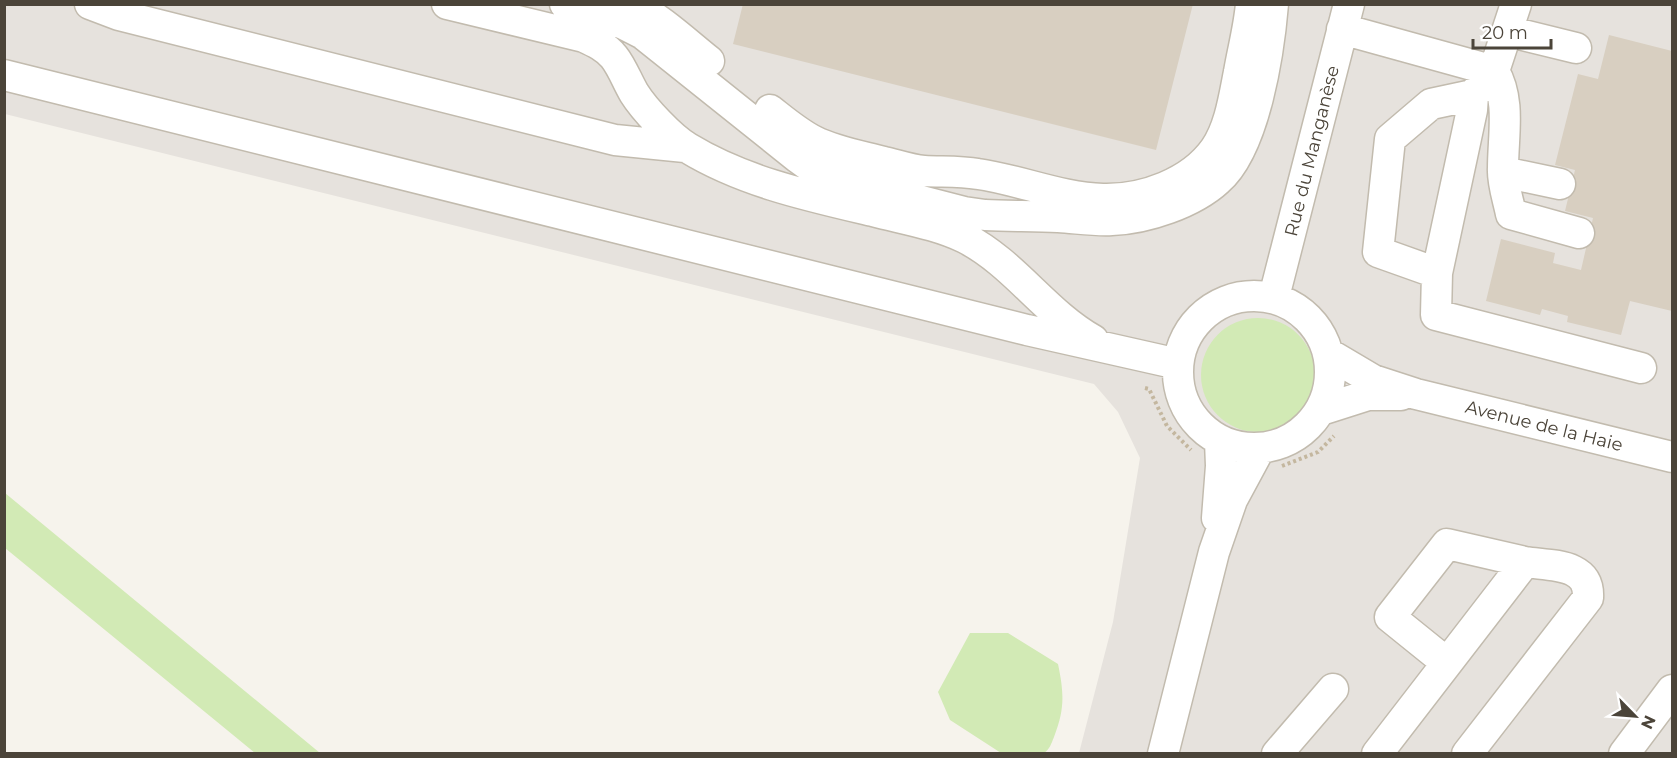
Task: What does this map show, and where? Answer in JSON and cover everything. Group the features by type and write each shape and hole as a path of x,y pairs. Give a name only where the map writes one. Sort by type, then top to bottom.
{"street":[{"path":"90,4 119,15 615,140 686,147"},
{"path":"447,4 584,37 601,45 614,57 634,94 651,115 686,147 726,168 781,188 942,229 964,238 1001,263 1076,329 1106,347"},
{"path":"566,4 619,21 643,34 797,157 815,170 836,179 964,212 984,215 1112,220 1140,217 1198,194 1219,180 1235,159 1261,87 1274,4"},
{"path":"632,4 668,27 791,127 814,141 840,151 922,171 963,172 1006,178 1073,196 1104,199 1136,196 1165,187 1198,169 1216,148 1226,126 1234,97 1251,4"},
{"path":"1346,17 1494,71 1502,85 1506,136 1503,172 1511,214 1580,233"},
{"name":"Rue du Manganèse","path":"1274,297 1346,17"},
{"path":"1437,273 1378,252 1390,139 1431,104 1473,95 1494,71 1512,18 1576,48"},
{"path":"13,74 993,321 1178,364"},
{"path":"1473,95 1472,110 1437,273 1436,315 1641,368"},
{"path":"1503,172 1560,184"},
{"path":"1247,295 1274,297 1293,305 1309,318 1322,335 1329,354 1331,373 1328,392 1321,410 1305,429 1284,442 1260,448 1240,447 1220,441 1202,427 1187,409 1179,387 1178,364 1185,339 1201,317 1222,302 1247,295"},
{"path":"1329,354 1373,380 1416,394"},
{"path":"1321,410 1368,395 1416,394"},
{"name":"Avenue de la Haie","path":"1416,394 1672,458"},
{"path":"1214,552 1220,496 1220,441"},
{"path":"1163,753 1214,552 1232,500 1260,448"},
{"path":"1447,663 1390,617 1448,544 1525,562 1571,569 1583,576 1589,585 1588,598 1467,753"},
{"path":"1377,753 1525,562"},
{"path":"1276,753 1333,689"},
{"path":"1624,753 1672,690"}],"shaded area":[{"path":"5,5 1672,5 1672,753 1079,753 1113,622 1140,458 1118,412 1094,384 5,114"}],"green space":[{"path":"1258,318 1280,322 1299,334 1311,353 1315,375 1311,397 1299,416 1280,428 1258,432 1236,428 1217,416 1205,397 1201,375 1205,353 1217,334 1236,322"},
{"path":"4,493 320,753 255,753 5,548"},
{"path":"970,633 1008,633 1058,664 1062,709 1054,737 1044,753 1001,753 950,720 938,692"}],"building":[{"path":"743,4 1193,4 1156,150 733,44"},
{"path":"1609,35 1672,51 1672,311 1630,301 1621,335 1567,322 1568,316 1542,309 1540,315 1486,301 1501,239 1555,253 1553,263 1581,270 1593,218 1565,211 1575,170 1555,165 1578,74 1598,79"}]}
